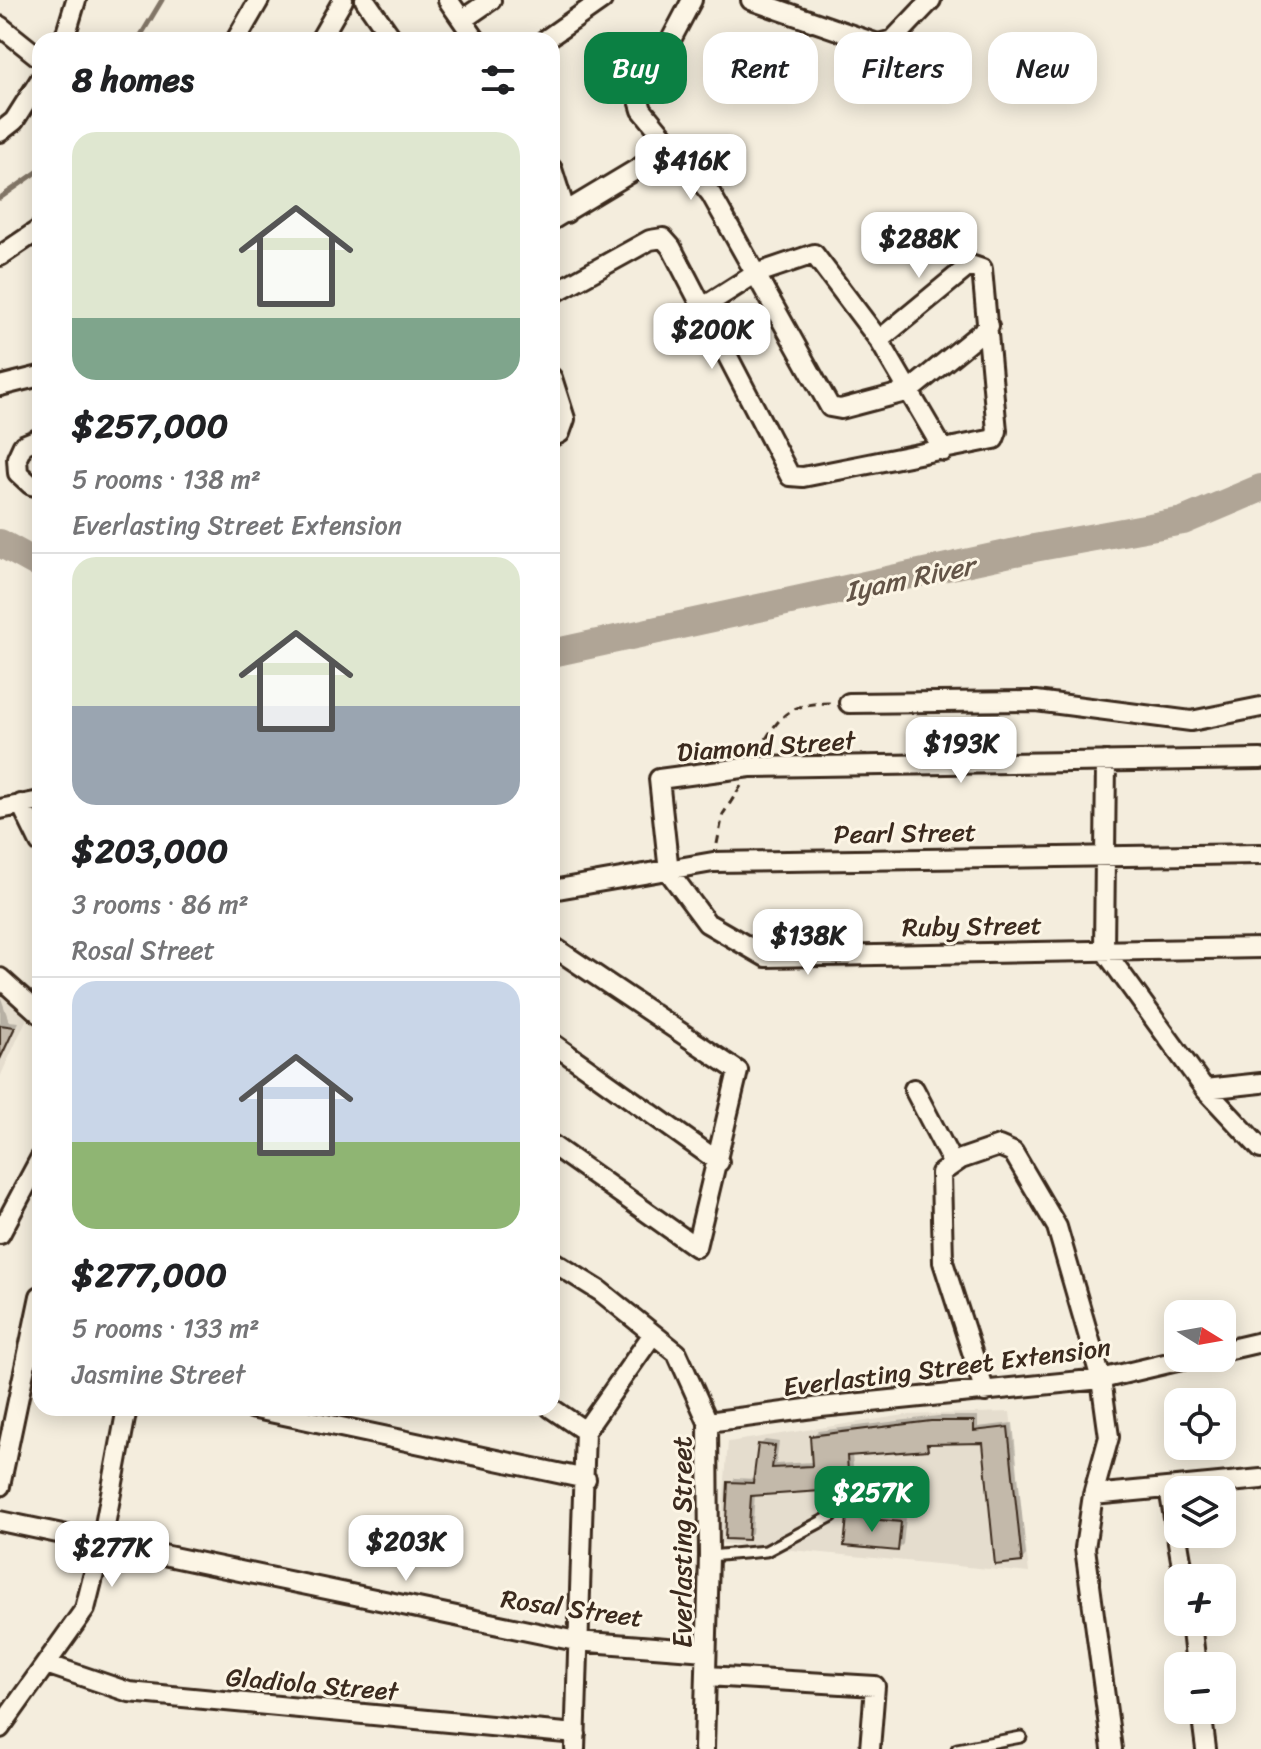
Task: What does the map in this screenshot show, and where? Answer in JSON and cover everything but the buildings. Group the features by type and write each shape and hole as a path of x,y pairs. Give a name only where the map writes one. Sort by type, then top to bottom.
{"street":[{"path":"241,32 259,0"},
{"path":"325,32 343,0"},
{"path":"365,0 387,32"},
{"path":"448,0 470,32"},
{"path":"462,20 491,0"},
{"path":"556,32 602,0"},
{"path":"692,0 639,100 642,110 711,194 830,407 841,409 909,391 989,326"},
{"path":"751,0 878,44 893,40 930,0"},
{"path":"65,32 71,2"},
{"path":"0,26 32,52"},
{"path":"7,126 32,91"},
{"path":"0,107 7,126"},
{"path":"560,215 672,148"},
{"path":"0,256 32,234"},
{"path":"560,290 650,240 663,238 671,247 790,476 803,477 994,439 997,431 982,269 970,265 879,340"},
{"path":"703,307 755,274 814,254 879,340 944,451"},
{"path":"0,386 32,378"},
{"path":"560,403 565,419 560,433"},
{"path":"32,441 23,445 17,458 18,473 32,485"},
{"path":"849,703 1036,701 1191,721 1261,707"},
{"name":"Diamond Street","path":"669,872 659,779 750,767 1261,759"},
{"path":"1106,761 1104,950 1205,1089 1261,1149"},
{"path":"0,809 31,802"},
{"name":"Pearl Street","path":"560,889 713,862 1261,854"},
{"name":"Ruby Street","path":"669,872 707,923 766,957 1261,948"},
{"path":"560,951 738,1071 719,1162 696,1247 560,1151"},
{"path":"0,978 32,1007"},
{"path":"560,1049 719,1162"},
{"path":"1205,1089 1261,1083"},
{"path":"914,1089 953,1164"},
{"path":"985,1392 943,1262 941,1173 953,1164 999,1146 1013,1152 1057,1227 1101,1379 1109,1437 1093,1495 1085,1548 1112,1749"},
{"path":"0,1234 32,1174"},
{"name":"Everlasting Street","path":"560,1266 600,1291 677,1353 708,1422 709,1556 704,1749"},
{"path":"0,1486 32,1334"},
{"path":"575,1742 576,1641 586,1479 585,1431 653,1334"},
{"path":"1236,1348 1261,1342"},
{"name":"Everlasting Street Extension","path":"708,1422 821,1407 1101,1379 1164,1364"},
{"path":"560,1414 585,1431"},
{"path":"0,1728 49,1665 85,1609 102,1541 125,1416"},
{"path":"289,1416 586,1479"},
{"path":"1236,1481 1261,1479"},
{"path":"1093,1495 1164,1488"},
{"name":"Rosal Street","path":"0,1521 576,1641 706,1651"},
{"name":"Gladiola Street","path":"49,1665 129,1692 575,1742"},
{"path":"707,1676 875,1686 870,1749"},
{"path":"1203,1724 1206,1749"}],"lane":[{"path":"709,1556 766,1551 832,1516"},
{"path":"957,1749 1021,1737"}],"path":[{"path":"713,862 723,814 783,714 803,703 849,703"}],"shaded area":[{"path":"0,987 28,1016 0,1077"},
{"path":"1010,1412 1029,1573 720,1543 728,1442 905,1415"}],"waterway":[{"path":"143,32 162,0"},
{"path":"0,198 32,176"},
{"name":"Iyam River","path":"560,651 1034,548 1183,521 1261,488"},
{"name":"Iyam River","path":"0,543 32,561"}]}
